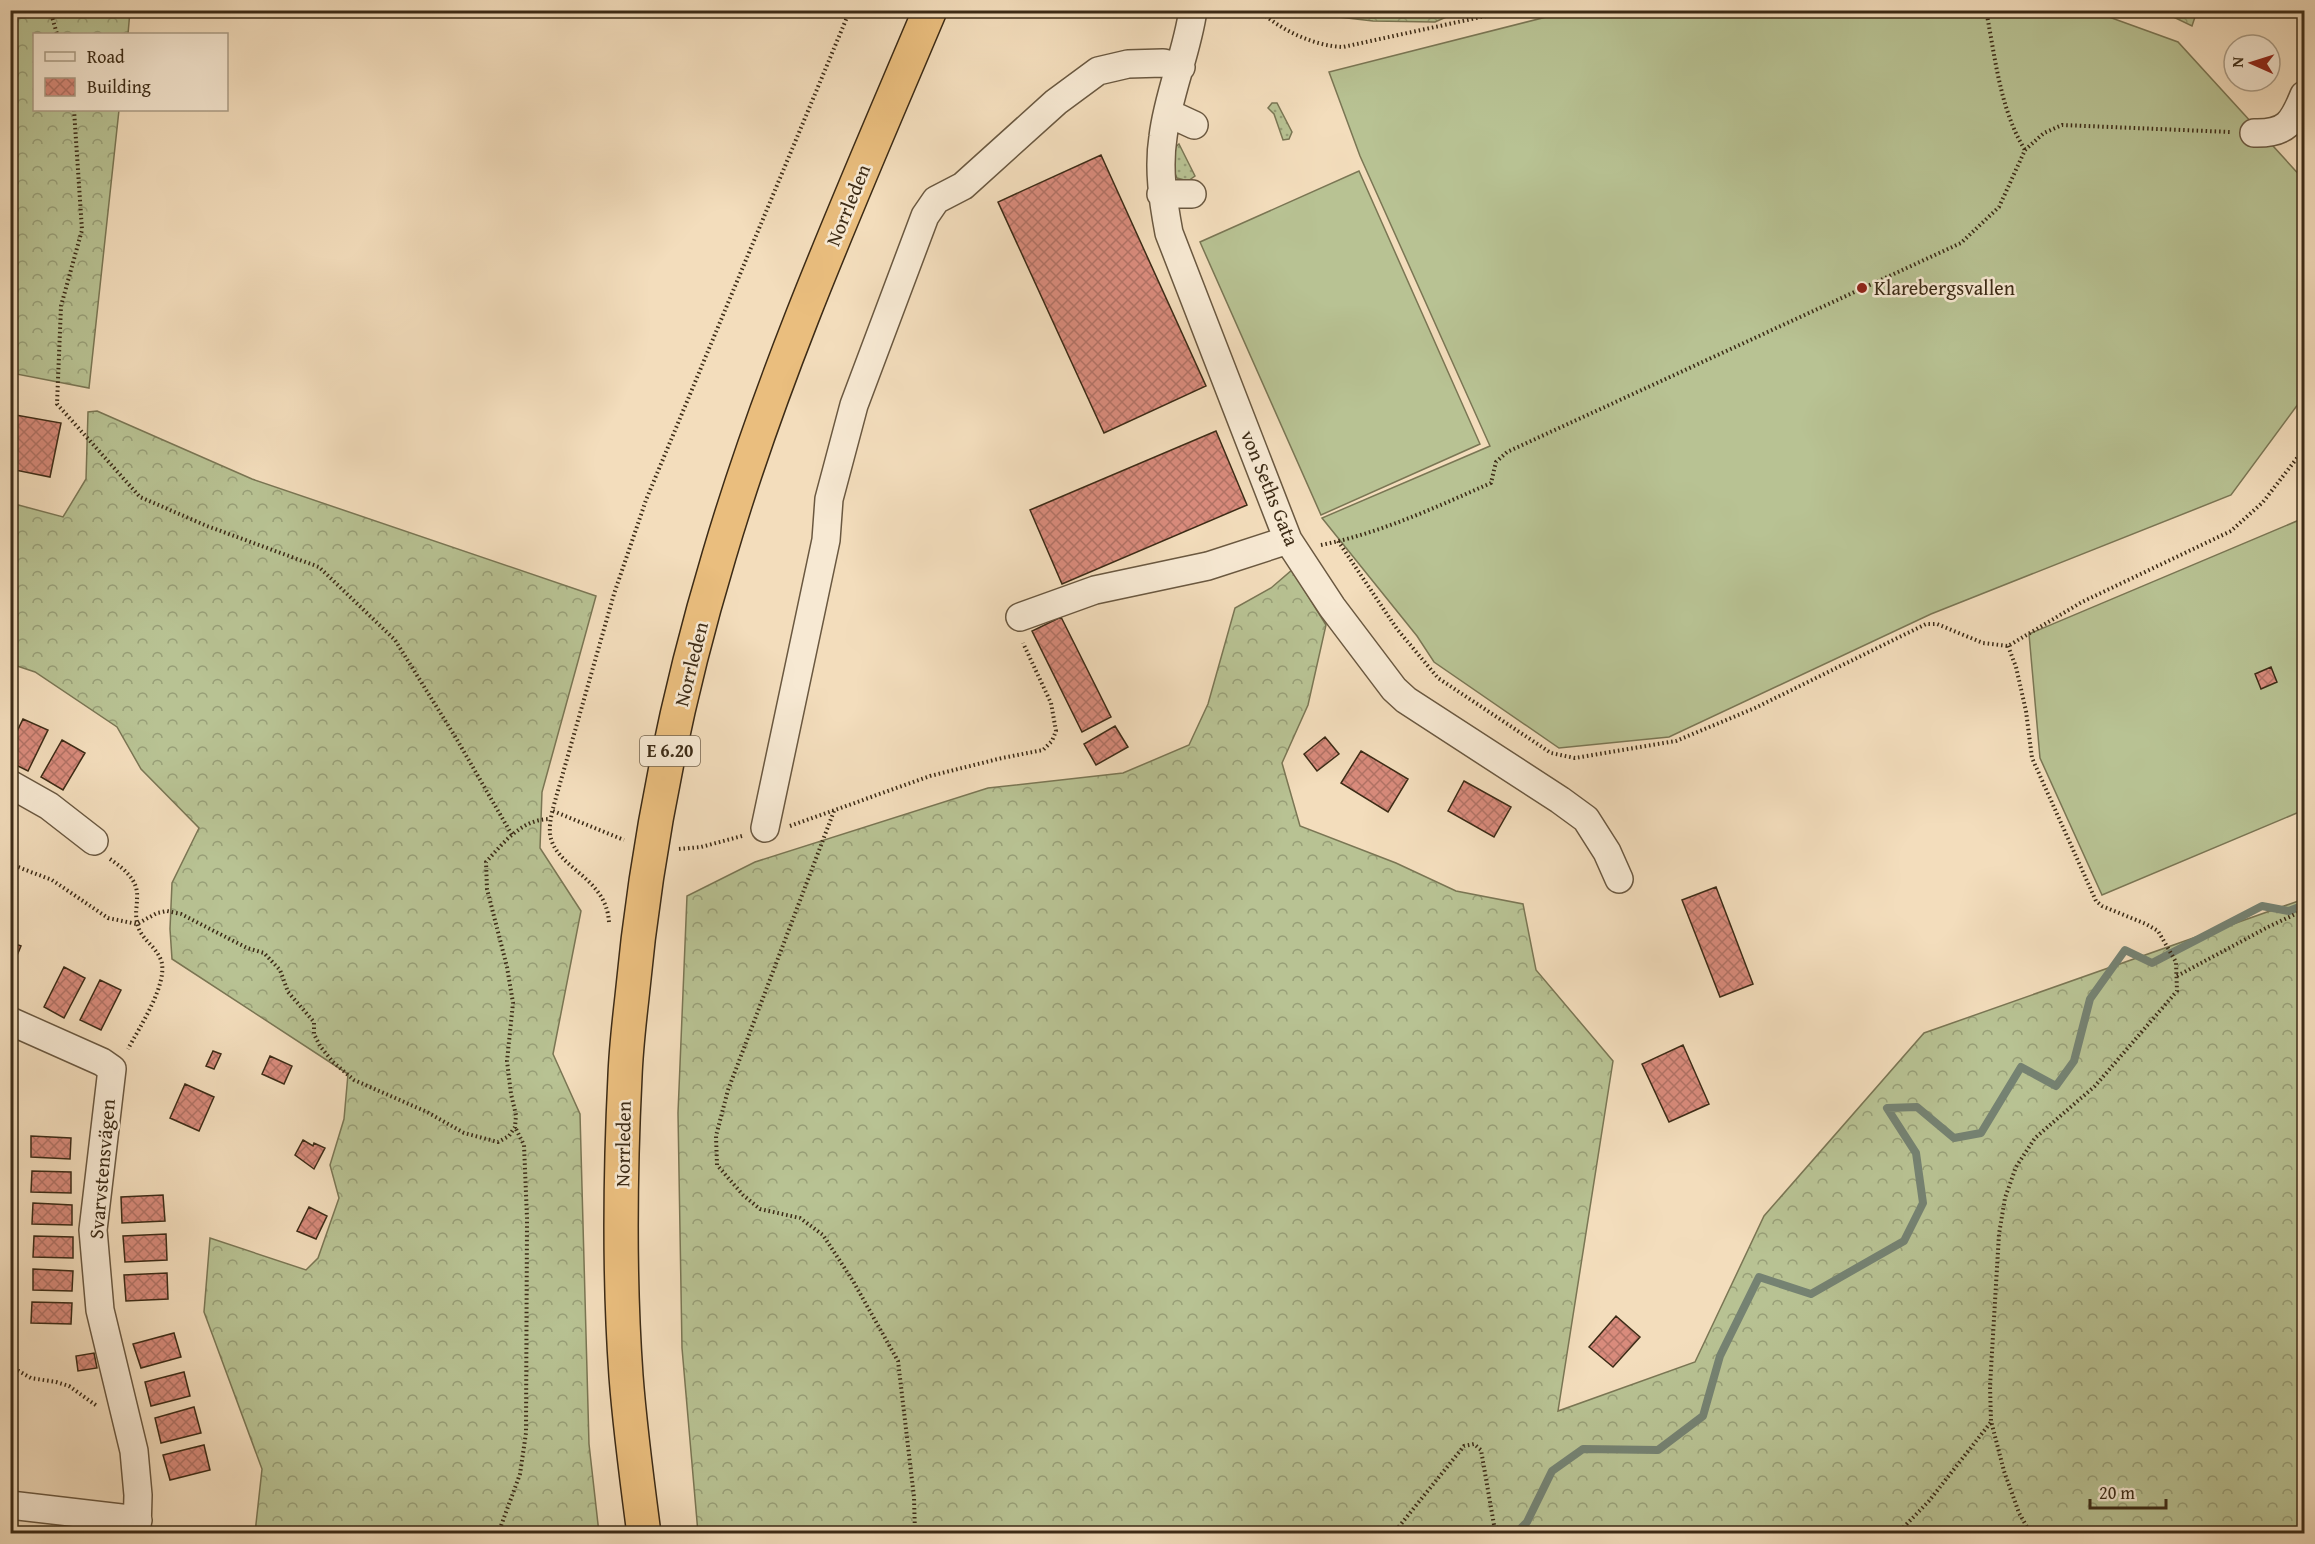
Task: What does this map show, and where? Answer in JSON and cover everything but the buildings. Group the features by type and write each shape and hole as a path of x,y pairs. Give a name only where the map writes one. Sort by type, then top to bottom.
{"highway":[{"name":"Norrleden","path":"644,1533 626,1374 621,1233 625,1072 636,948 648,864 663,784 684,689 718,557 756,441 862,170 930,10"}],"street":[{"name":"von Seths Gata","path":"1193,10 1190,34 1162,137 1161,194 1169,233 1291,545 1332,607 1394,689 1406,700 1586,819 1607,852 1619,879"},
{"path":"765,828 826,540 829,499 836,470 854,405 925,216 936,200 963,186 1056,102 1098,71 1128,64 1163,63 1181,67"},
{"path":"2254,133 2270,133 2284,128 2295,118 2304,95"},
{"path":"1168,113 1194,125"},
{"path":"1161,194 1192,194"},
{"path":"1020,617 1095,590 1208,566 1291,545"},
{"path":"10,783 49,806 94,841"},
{"path":"10,1020 102,1062 112,1070"},
{"name":"Svarvstensvägen","path":"10,1505 137,1527 138,1495 134,1451 100,1310 93,1230 112,1070"}],"path":[{"path":"50,10 57,33"},
{"path":"1259,10 1289,31 1328,46 1343,47 1513,10"},
{"path":"1986,10 2007,108 2015,134 2025,150"},
{"path":"74,111 82,230 61,306 57,404 140,497 207,526 320,567 395,640 456,738 512,835"},
{"path":"1291,545 1338,541 1411,518 1491,483 1496,462 1507,452 1961,243 1999,207 2025,150 2044,133 2062,125 2254,133"},
{"path":"1338,541 1397,629 1438,678 1551,753 1575,758 1677,741 1755,708 1926,624 1937,624 1983,642 2008,646 2082,602 2231,531 2263,502 2304,449"},
{"path":"675,849 701,847 765,828 793,826 930,776 1043,750 1052,741 1056,731 1051,703 1019,634 1020,617"},
{"path":"2008,646 2016,667 2026,711 2032,758 2096,901 2102,906 2158,931 2176,962 2177,976 2177,991 2167,1004 2151,1019 2095,1086 2036,1138 2016,1167 2005,1198 1999,1234 1990,1386 1991,1421 2004,1471 2019,1513 2031,1533"},
{"path":"553,811 629,842"},
{"path":"834,811 728,1090 716,1136 717,1165 743,1195 760,1209 800,1218 823,1235 853,1281 898,1360 914,1497 915,1533"},
{"path":"10,864 52,880 108,918 137,924 157,913 167,911 181,914 247,948 264,953 280,970 288,992 314,1022 314,1034 320,1046 333,1062 354,1080 427,1112 464,1133 498,1142 509,1136 515,1127 516,1115 507,1061 513,1003 507,967 487,889 486,862 523,825 550,819"},
{"path":"94,841 102,853 125,870 135,884 138,896 137,924 144,938 154,947 162,962 162,975 158,990 123,1059 112,1070"},
{"path":"2177,976 2304,910"},
{"path":"498,1533 520,1474 526,1433 527,1218 524,1145 515,1127"},
{"path":"10,1366 31,1378 69,1386 114,1418 126,1416"},
{"path":"1897,1533 1929,1501 1991,1421"},
{"path":"1393,1533 1464,1446 1474,1444 1481,1450 1494,1525 1504,1533"}],"green space":[{"path":"1303,10 1460,11 1435,22 1373,21 1304,13"},
{"path":"10,11 130,11 128,33 33,33 33,111 119,111 89,388 11,373"},
{"name":"Klarebergsvallen","path":"1570,11 2083,11 2109,17 2178,42 2222,90 2222,93 2225,93 2304,180 2304,396 2231,495 1931,614 1669,737 1559,748 1434,662 1417,636 1322,518 1490,446 1360,156 1329,72"},
{"path":"2161,11 2197,11 2192,26"},
{"path":"1272,103 1277,103 1292,132 1289,139 1283,140 1274,114 1268,108"},
{"path":"1179,144 1195,176 1188,181 1177,178 1173,169 1173,149"},
{"path":"1359,171 1480,444 1321,515 1200,242"},
{"path":"97,411 252,479 596,596 542,792 540,848 581,911 553,1054 580,1114 589,1444 599,1533 255,1533 262,1469 204,1312 210,1238 306,1270 318,1258 339,1198 330,1165 344,1119 348,1074 172,959 170,929 172,883 199,828 141,769 117,727 35,672 11,664 11,503 63,517 86,479 88,412"},
{"path":"2304,518 2304,810 2102,895 2040,758 2029,634"},
{"path":"1292,570 1326,625 1308,705 1282,763 1300,826 1396,863 1456,891 1523,904 1536,970 1613,1061 1558,1411 1695,1362 1764,1216 1924,1033 2304,899 2304,1533 698,1533 682,1348 678,1113 687,896 755,862 988,788 1123,773 1189,745 1208,704 1235,608 1271,588"}],"waterway":[{"path":"1521,1528 1527,1522 1552,1471 1583,1449 1658,1450 1703,1416 1720,1356 1759,1277 1811,1294 1904,1241 1923,1203 1916,1153 1887,1108 1917,1107 1954,1138 1981,1133 2021,1067 2056,1086 2074,1061 2090,999 2125,950 2152,963 2262,906 2289,911 2304,905"}],"place":[{"name":"Klarebergsvallen","path":"1862,288"}]}
